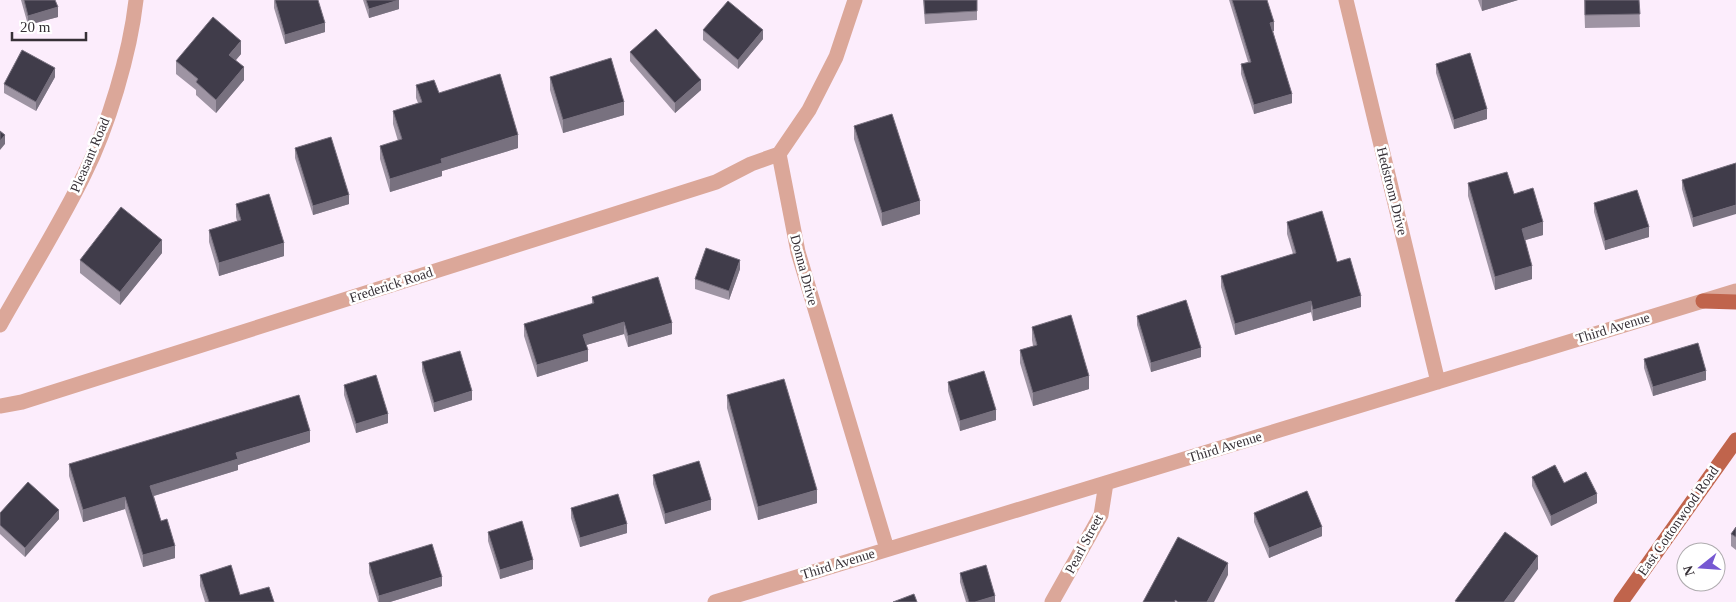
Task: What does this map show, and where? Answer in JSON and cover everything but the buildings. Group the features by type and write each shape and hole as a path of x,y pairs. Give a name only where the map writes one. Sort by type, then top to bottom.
{"main road":[{"path":"1702,301 1736,302"},
{"name":"East Cottonwood Road","path":"1621,602 1736,440"}],"street":[{"name":"Pleasant Road","path":"0,325 85,174 114,97 134,22 136,0"},
{"path":"779,154 809,110 836,56 855,0"},
{"name":"Hedstrom Drive","path":"1346,0 1438,382"},
{"name":"Frederick Road","path":"0,406 22,402 716,182 751,164 779,154"},
{"name":"Donna Drive","path":"779,154 798,252 887,550"},
{"name":"Third Avenue","path":"714,602 1736,291"},
{"name":"Pearl Street","path":"1052,602 1101,515 1106,483"}]}
